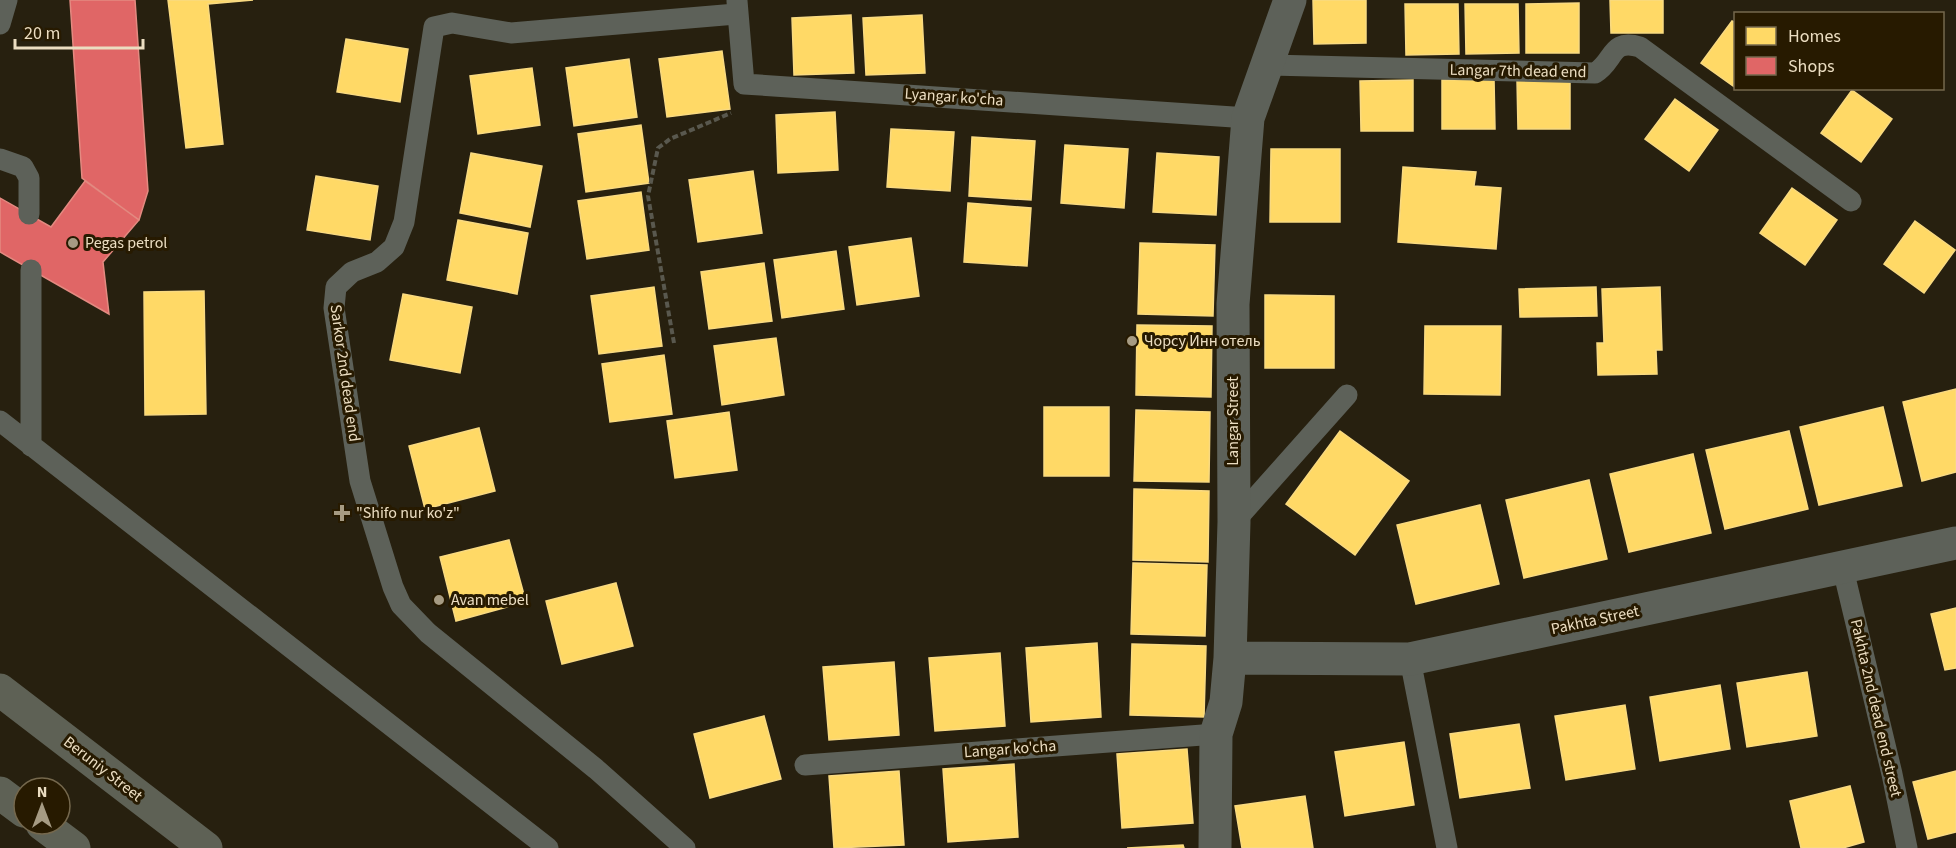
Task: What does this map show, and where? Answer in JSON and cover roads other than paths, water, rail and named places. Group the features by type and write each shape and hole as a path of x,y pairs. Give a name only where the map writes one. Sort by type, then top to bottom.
{"main road":[{"name":"Beruniy Street","path":"0,690 206,848"},
{"path":"0,792 12,802"},
{"path":"58,836 74,848"}],"street":[{"name":"Langar Street","path":"1215,848 1216,734 1226,702 1230,658 1234,522 1233,304 1248,118 1290,0"},
{"name":"Pakhta Street","path":"1230,658 1410,659 1843,569 1956,543"}],"lane":[{"path":"0,24 7,0"},
{"name":"Lyangar ko'cha","path":"736,7 744,84 1248,118"},
{"name":"Sarkor 2nd dead end","path":"685,848 596,769 428,633 401,605 360,481 334,308 336,286 352,272 377,262 394,247 404,222 434,27 452,23 511,33 736,7"},
{"name":"Langar 7th dead end","path":"1267,65 1595,73 1601,69 1618,47 1628,43 1640,47 1851,201"},
{"path":"0,159 23,167 29,178 29,214"},
{"path":"31,270 31,446"},
{"path":"1234,522 1347,395"},
{"path":"0,422 548,848"},
{"name":"Pakhta 2nd dead end street","path":"1843,569 1892,774 1907,848"},
{"path":"1410,659 1447,848"},
{"name":"Langar ko'cha","path":"805,765 1216,734"}],"place":[{"name":"Pegas petrol","path":"73,243"},
{"name":"Чорсу Инн отель","path":"1132,341"},
{"name":"\"Shifo nur ko'z\"","path":"342,513"},
{"name":"Avan mebel","path":"439,600"}]}
